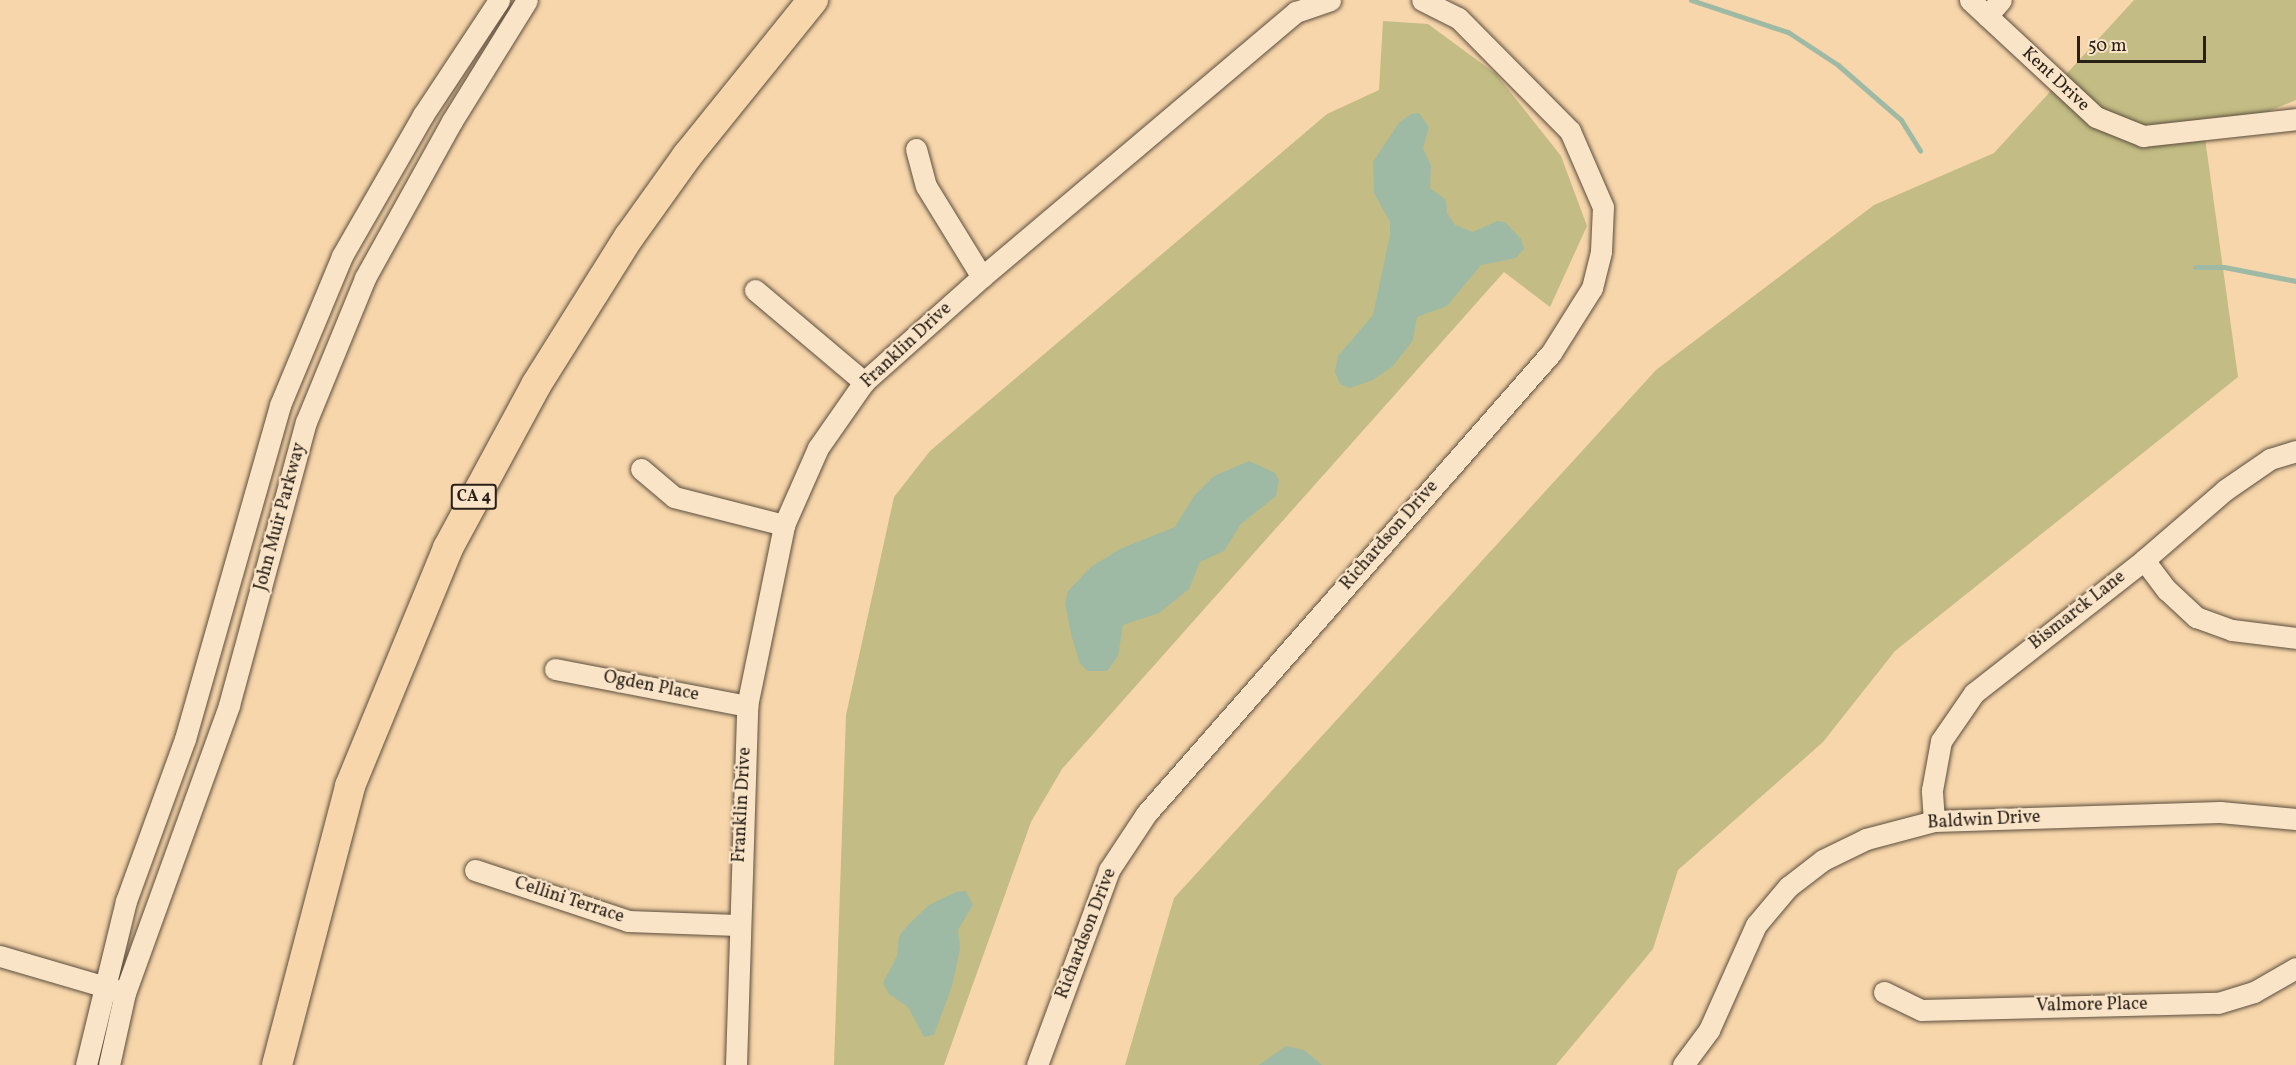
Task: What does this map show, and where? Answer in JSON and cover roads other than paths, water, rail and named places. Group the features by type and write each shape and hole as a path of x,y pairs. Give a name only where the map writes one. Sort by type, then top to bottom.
{"highway":[{"name":"CA 4","path":"277,1065 350,786 448,548 536,386 629,237 687,156 813,0"}],"street":[{"name":"John Muir Parkway","path":"86,1065 126,901 184,739 280,405 342,256 423,115 499,0"},
{"name":"John Muir Parkway","path":"109,1065 125,993 229,705 306,422 364,278 452,121 527,0"},
{"name":"Franklin Drive","path":"736,1065 737,925 747,706 784,525 818,448 864,382 982,277 1296,12 1330,0"},
{"name":"Richardson Drive","path":"1037,1065 1110,870 1146,814 1551,353 1592,288 1601,251 1603,207 1570,131 1458,18 1422,0"},
{"name":"Kent Drive","path":"1970,0 1994,8 2096,117 2143,136 2296,119"},
{"path":"916,149 926,186 982,277"},
{"path":"755,290 864,382"},
{"name":"Bismarck Lane","path":"1934,821 1932,790 1941,741 1974,693 2144,560 2225,490 2270,459 2296,451"},
{"path":"641,469 674,497 784,525"},
{"path":"2144,560 2168,590 2196,616 2232,630 2296,638"},
{"name":"Ogden Place","path":"555,669 747,706"},
{"name":"Baldwin Drive","path":"1683,1065 1709,1030 1756,925 1788,887 1823,860 1866,839 1934,821 2220,812 2296,819"},
{"name":"Cellini Terrace","path":"475,870 628,921 737,925"},
{"path":"0,956 125,993"},
{"name":"Valmore Place","path":"1884,992 1921,1010 2218,1003 2254,992 2296,968"}],"waterway":[{"path":"1691,0 1788,32 1838,65 1901,120 1920,150"},
{"path":"2195,267 2224,267 2296,281"}]}
